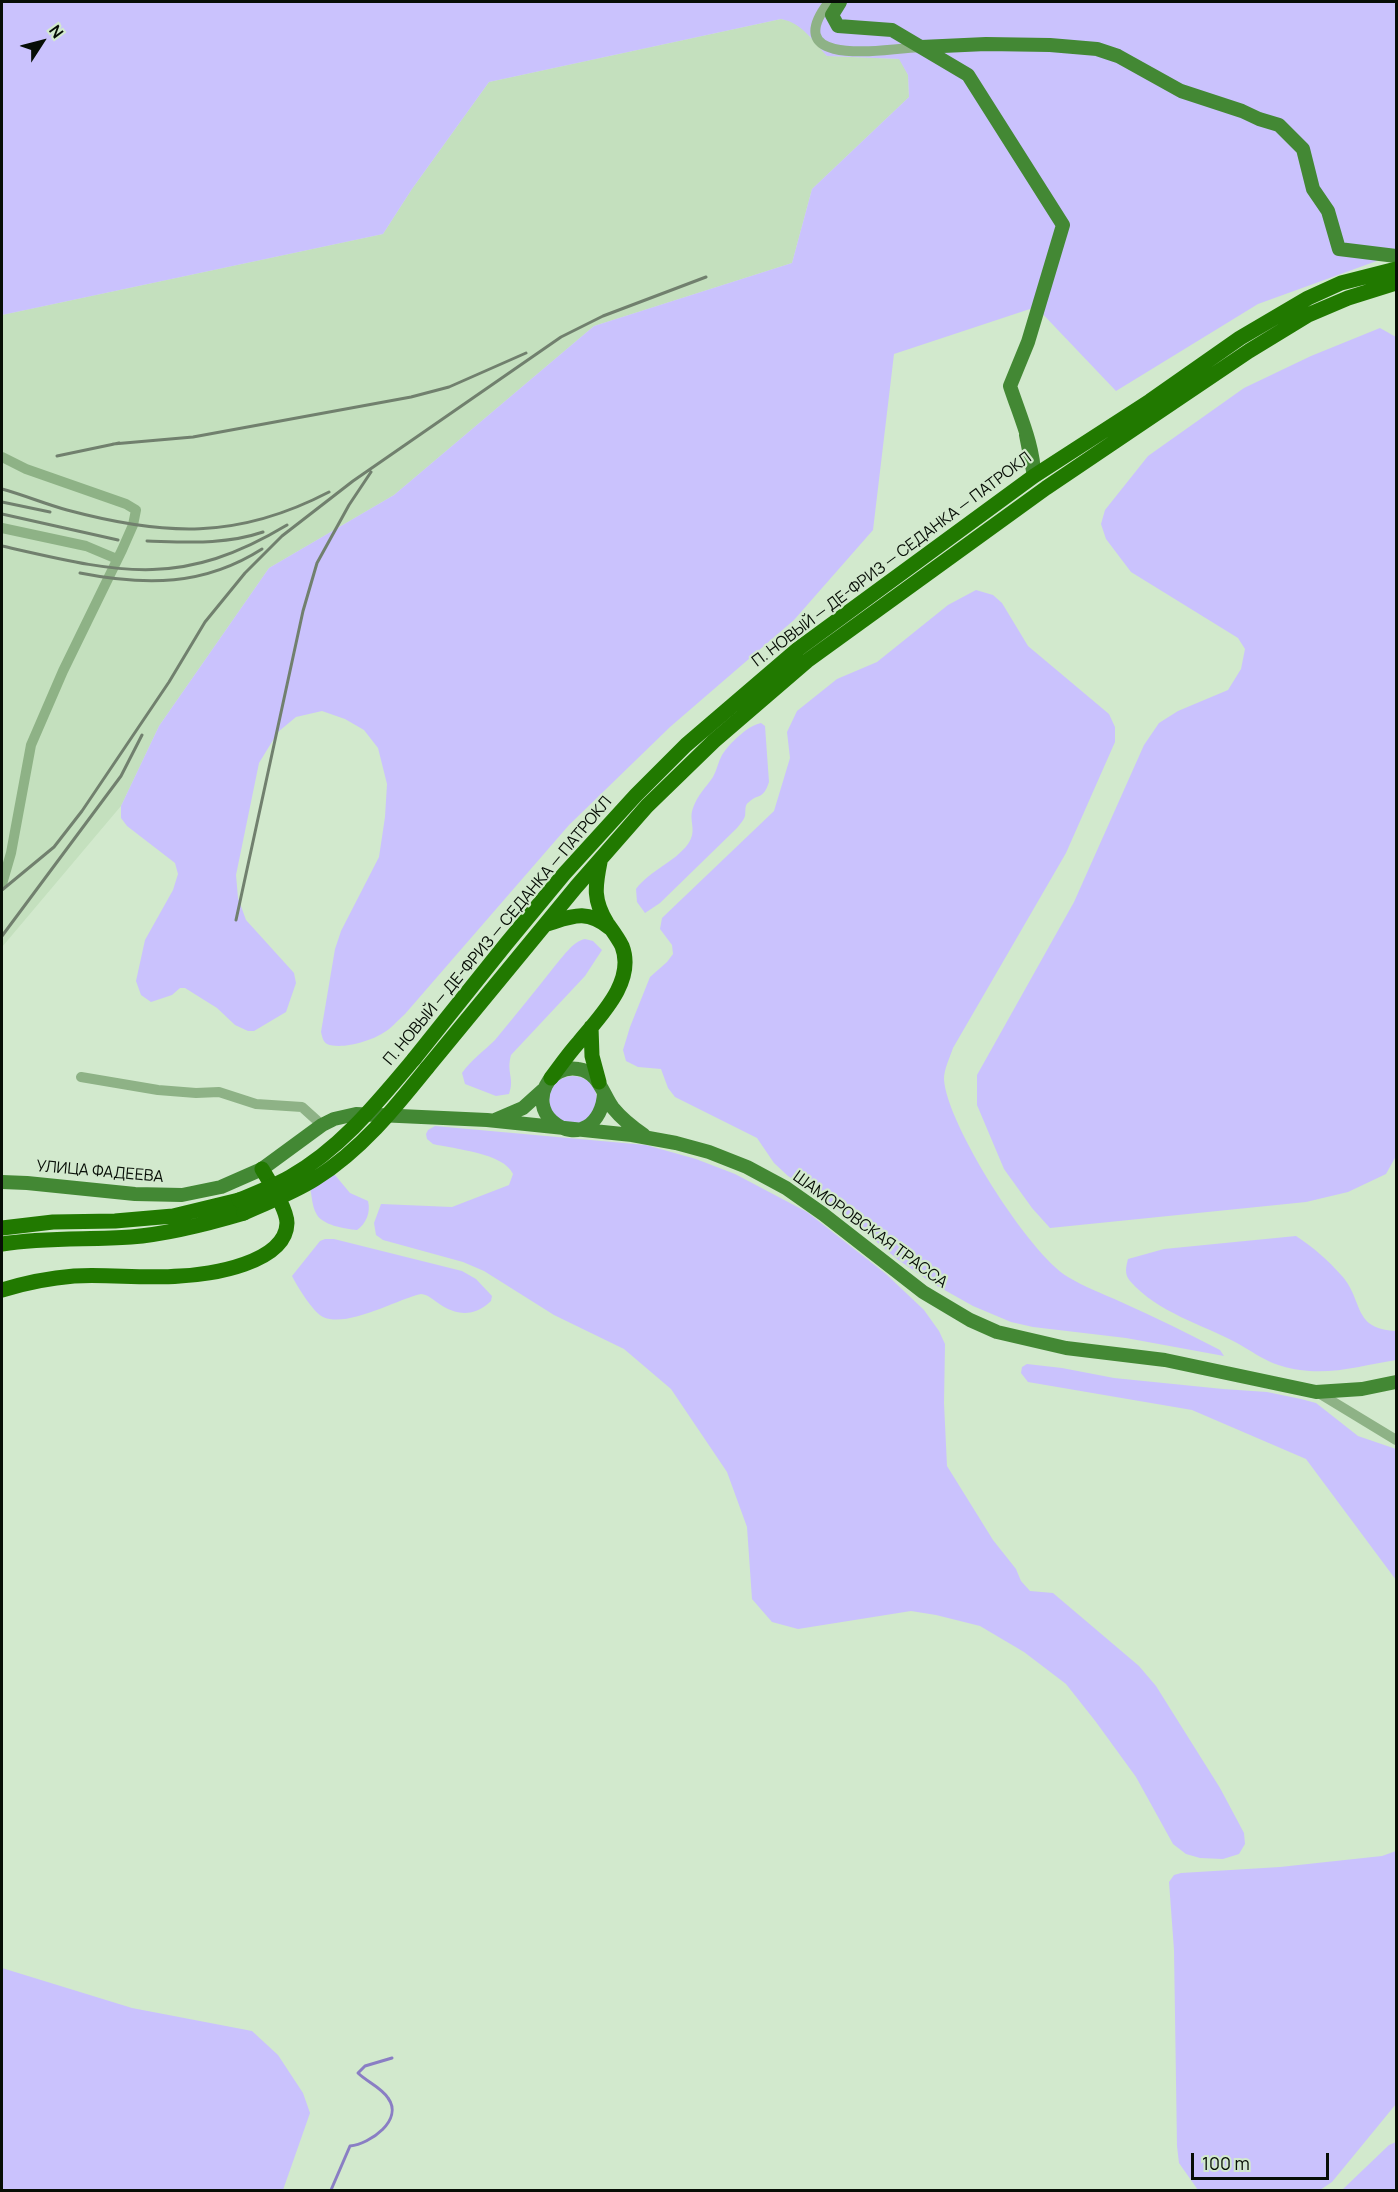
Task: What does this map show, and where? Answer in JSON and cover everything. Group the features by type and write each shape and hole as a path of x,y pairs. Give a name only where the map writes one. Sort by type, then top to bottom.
{"highway":[{"name":"П. НОВЫЙ — ДЕ-ФРИЗ — СЕДАНКА — ПАТРОКЛ","path":"421,1063 564,874 636,795 686,745 798,649 1034,476 1150,401 1240,338 1283,312 1341,284 1396,269"},
{"name":"П. НОВЫЙ — ДЕ-ФРИЗ — СЕДАНКА — ПАТРОКЛ","path":"2,1228 53,1222 115,1221 173,1216 241,1207 289,1178 330,1150 421,1063 547,924 647,806 714,741 807,661 1064,475 1290,325 1348,298 1396,283"},
{"path":"547,1084 591,1028 620,985 624,970 624,952 596,898 600,859"},
{"path":"547,924 582,915 601,921 612,929"},
{"path":"591,1028 592,1056 601,1088"},
{"path":"2,1290 44,1280 75,1276 180,1276 247,1264 273,1249 282,1238 287,1221 262,1169"},
{"path":"2,1244 55,1239 133,1237 210,1224 241,1207"}],"main road":[{"path":"840,2 832,15 838,26 892,30 968,75 1063,225 1028,342 1010,386 1026,435 1034,476"},
{"path":"920,47 986,44 1050,45 1097,49 1118,56 1181,91 1242,111 1258,119 1279,124 1303,149 1313,189 1328,211 1339,249 1396,255"},
{"path":"487,1120 498,1119 516,1112 567,1069 576,1068 585,1070 601,1088 620,1117 648,1138"},
{"path":"547,1084 542,1104 548,1117 558,1126 571,1130 582,1129 592,1124 600,1115 603,1105 601,1088"},
{"name":"ШАМОРОВСКАЯ ТРАССА","path":"322,1125 334,1119 356,1114 375,1114 487,1120 676,1143 709,1152 747,1167 776,1183 823,1214 923,1292 970,1320 997,1332 1066,1348 1165,1360 1317,1392 1362,1389 1396,1382"},
{"name":"УЛИЦА ФАДЕЕВА","path":"2,1182 135,1194 182,1195 221,1187 262,1169 322,1125"}],"street":[{"path":"829,2 820,13 816,34 820,41 831,49 856,52 920,47"},
{"path":"2,457 26,469 126,504 136,510 133,525 63,671 31,745 11,853 2,884"},
{"path":"2,528 86,546 117,559"},
{"path":"81,1077 158,1090 219,1092 256,1104 302,1107 322,1125"},
{"path":"1317,1392 1396,1440"}],"shaded area":[{"path":"2,2 1396,2 1396,254 1258,304 1116,391 1036,307 894,354 873,530 794,620 670,727 569,825 405,1014 378,1036 348,1045 327,1044 321,1032 335,949 341,931 379,857 387,784 378,748 364,730 345,719 322,711 296,717 278,732 259,763 236,875 238,898 246,920 294,973 296,983 286,1012 254,1031 248,1031 235,1025 217,1008 185,988 180,988 172,995 151,1002 141,995 136,981 145,940 173,890 178,874 175,863 127,826 121,818 121,806 159,726 269,568 394,495 594,326 792,263 812,189 909,97 908,75 899,59 827,56 795,24 781,19 489,82 412,189 383,234 2,315"},
{"path":"781,19 792,21 803,29 827,56 900,59 908,75 909,97 812,189 792,263 594,326 394,495 269,568 159,726 121,806 2,947 2,315 383,234 412,189 489,82"},
{"path":"1380,328 1396,337 1396,1156 1386,1174 1348,1192 1306,1202 1050,1228 1032,1208 1004,1169 977,1105 977,1075 1074,902 1144,745 1159,723 1178,711 1228,690 1241,669 1245,649 1238,638 1131,572 1106,539 1101,524 1105,510 1148,456 1244,388 1311,356"},
{"path":"976,590 993,595 1002,603 1028,646 1109,714 1115,727 1115,742 1066,853 953,1048 944,1075 948,1099 974,1155 992,1186 1032,1243 1052,1264 1074,1281 1195,1337 1220,1350 1224,1356 1126,1338 1033,1327 1011,1322 973,1306 932,1283 897,1259 841,1212 788,1176 774,1163 757,1138 675,1097 668,1088 661,1069 638,1067 626,1061 623,1050 650,977 673,954 672,945 660,929 662,918 774,811 790,758 787,732 797,711 837,679 877,662 948,605"},
{"path":"761,723 765,726 769,782 765,791 747,803 744,818 737,828 660,903 645,913 637,902 636,889 688,844 693,830 693,808 713,777 722,755 739,736"},
{"path":"585,939 593,941 602,950 585,976 511,1055 509,1094 496,1096 465,1084 462,1073 466,1068 495,1040 568,950"},
{"path":"573,1076 590,1083 597,1100 590,1117 573,1124 556,1117 549,1100 556,1083"},
{"path":"435,1126 646,1145 696,1159 735,1174 807,1212 886,1274 924,1310 945,1344 944,1403 947,1466 993,1540 1030,1591 1053,1593 1139,1666 1156,1686 1220,1788 1244,1833 1245,1844 1239,1854 1223,1859 1200,1858 1186,1854 1173,1844 1136,1777 1066,1684 1024,1652 980,1626 911,1611 798,1629 772,1622 752,1599 747,1527 727,1472 671,1389 624,1349 554,1315 484,1271 463,1262 383,1240 376,1235 374,1223 381,1204 452,1207 509,1185 513,1174 500,1161 478,1153 433,1144 427,1139 426,1134"},
{"path":"331,1174 335,1175 350,1193 368,1201 367,1217 357,1230 323,1221 315,1210 310,1188"},
{"path":"1296,1236 1320,1254 1342,1276 1349,1285 1365,1319 1382,1329 1396,1331 1396,1360 1324,1371 1300,1370 1282,1366 1167,1310 1141,1292 1130,1281 1126,1273 1128,1259 1164,1249"},
{"path":"334,1239 462,1271 476,1279 492,1296 491,1301 478,1310 465,1313 445,1307 421,1294 358,1316 345,1319 323,1317 310,1304 292,1276 320,1241"},
{"path":"1027,1364 1114,1378 1267,1392 1301,1399 1316,1403 1358,1436 1396,1449 1396,1580 1306,1459 1192,1410 1028,1382 1021,1373 1022,1367"},
{"path":"1396,1851 1396,2104 1332,2182 1320,2190 1198,2190 1179,2163 1177,2146 1174,1950 1169,1882 1174,1875 1181,1873 1280,1867 1382,1856"},
{"path":"2,1968 132,2008 252,2031 278,2055 303,2093 310,2113 283,2190 2,2190"},
{"path":"1396,2142 1396,2190 1342,2190 1389,2145"}],"waterway":[{"path":"331,2190 350,2146 367,2141 383,2130 392,2114 392,2106 385,2094 358,2073 365,2066 392,2058"}],"railway":[{"path":"2,890 54,847 82,811 169,682 205,622 245,573 282,536 353,481 561,337 603,316 706,277"},
{"path":"113,444 193,437 411,397 449,387 526,353"},
{"path":"57,456 119,443"},
{"path":"236,920 303,611 317,563 349,505 371,472"},
{"path":"2,489 59,508 102,519 136,525 200,529 231,526 263,519 295,508 329,492"},
{"path":"2,502 50,512"},
{"path":"2,514 118,540"},
{"path":"2,546 80,563 147,570 180,567 213,559 248,546 287,525"},
{"path":"147,541 220,541 263,532"},
{"path":"80,573 128,580 174,580 218,570 262,549"},
{"path":"2,936 121,776 142,735"}]}
